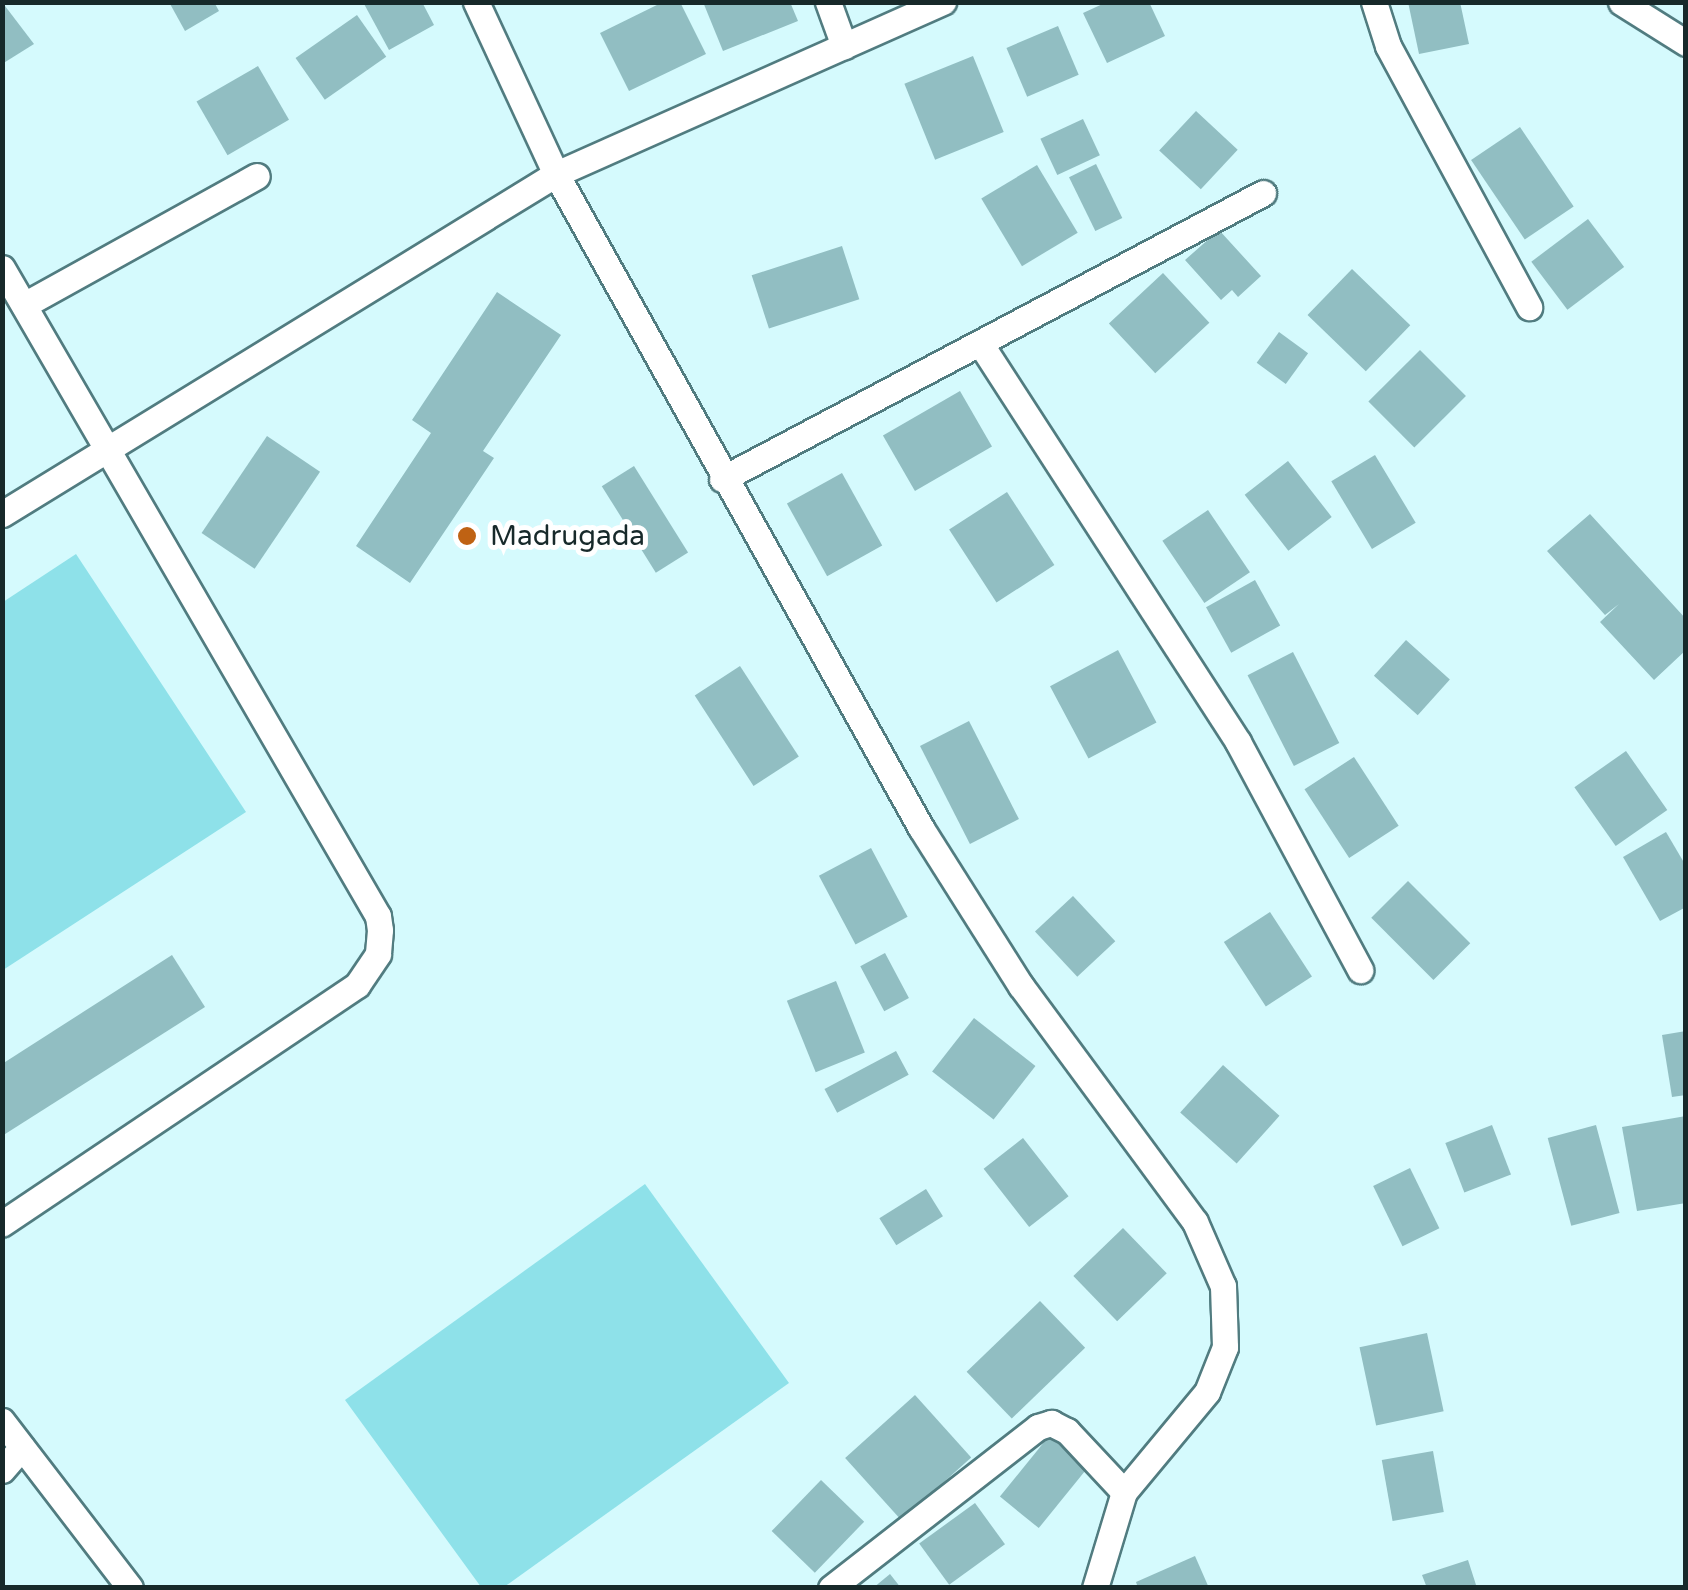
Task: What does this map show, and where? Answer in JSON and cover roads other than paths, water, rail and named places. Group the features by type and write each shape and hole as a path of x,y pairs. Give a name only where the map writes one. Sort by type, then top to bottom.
{"street":[{"path":"476,2 556,174 722,479 983,930 1195,1222 1223,1286 1225,1347 1207,1392 1124,1492 1095,1588"},
{"path":"828,2 844,46"},
{"path":"2,514 106,445 556,174 943,2"},
{"path":"1374,2 1388,46 1529,306"},
{"path":"1622,2 1686,43"},
{"path":"24,305 257,176"},
{"path":"722,479 1263,193"},
{"path":"2,268 378,916 380,945 357,985 2,1224"},
{"path":"980,343 1238,742 1360,970"},
{"path":"2,1421 130,1588"},
{"path":"831,1588 1038,1427 1052,1422 1066,1431 1124,1492"},
{"path":"2,1470 22,1447"}],"place":[{"name":"Madrugada","path":"467,536"}]}
